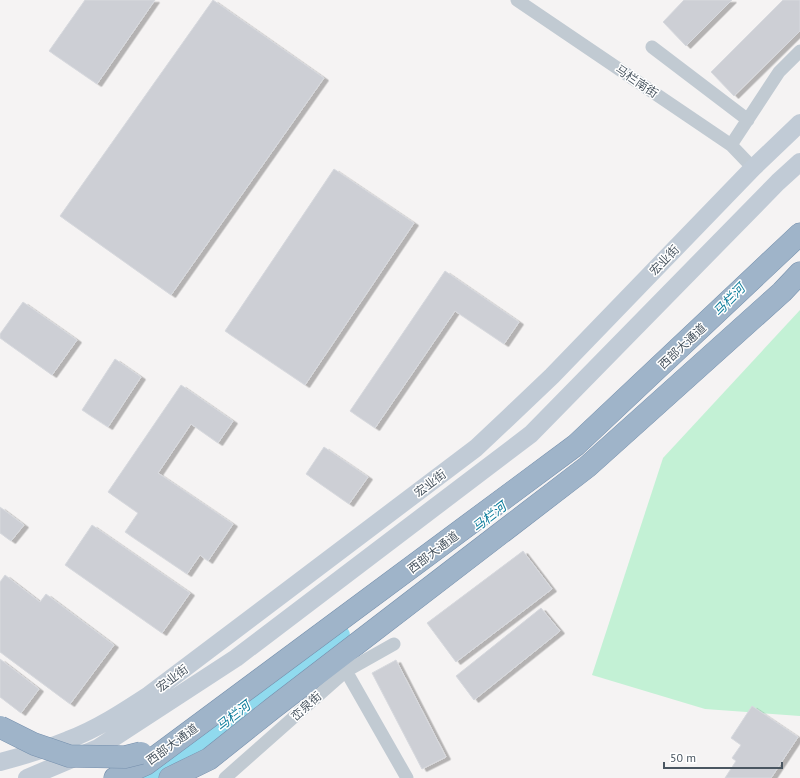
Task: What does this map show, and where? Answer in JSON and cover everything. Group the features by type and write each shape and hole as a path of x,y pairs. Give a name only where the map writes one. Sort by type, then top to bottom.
{"highway":[{"name":"西部大通道","path":"115,778 146,764 576,445 800,234"},
{"path":"180,778 209,759 273,708 587,467 782,292 800,273"},
{"path":"0,727 34,744 69,756 125,757 141,753 185,735"},
{"path":"170,778 209,759"}],"main road":[{"name":"宏业街","path":"0,762 69,740 107,721 149,696 476,448 552,376 753,168 800,123"},
{"name":"宏业街","path":"27,778 98,748 236,658 531,434 778,182 800,162"}],"street":[{"name":"马栏南街","path":"517,0 732,145 753,168"},
{"path":"652,48 748,120"},
{"path":"732,145 779,72 800,51"},
{"name":"峦泉街","path":"225,778 346,671 394,644"},
{"path":"346,671 407,778"}],"green space":[{"path":"800,310 800,716 705,709 592,675 663,458"}],"building":[{"path":"85,0 155,0 97,84 49,51"},
{"path":"213,0 324,78 171,295 60,216"},
{"path":"684,0 732,0 686,46 663,22"},
{"path":"783,0 800,0 800,31 734,96 711,72"},
{"path":"334,169 414,223 305,385 225,331"},
{"path":"445,271 519,322 504,344 455,311 375,428 350,411"},
{"path":"23,302 77,340 52,375 0,338 0,334"},
{"path":"115,359 141,377 108,427 82,410"},
{"path":"181,385 233,421 218,443 191,424 158,473 233,524 208,561 200,555 187,574 125,532 138,513 108,492"},
{"path":"324,447 368,477 349,504 306,474"},
{"path":"0,507 24,525 11,541 0,533"},
{"path":"92,525 190,593 162,633 65,565"},
{"path":"523,551 552,589 456,662 427,623"},
{"path":"5,575 40,602 46,594 114,645 70,704 0,652 0,582"},
{"path":"541,608 560,631 474,700 456,676"},
{"path":"0,659 39,689 21,713 0,697"},
{"path":"396,660 446,757 422,769 372,673"},
{"path":"752,706 798,737 771,778 725,778 736,761 732,758 741,745 731,738"}],"waterway":[{"name":"马栏河","path":"153,778 174,764 336,636"}]}
